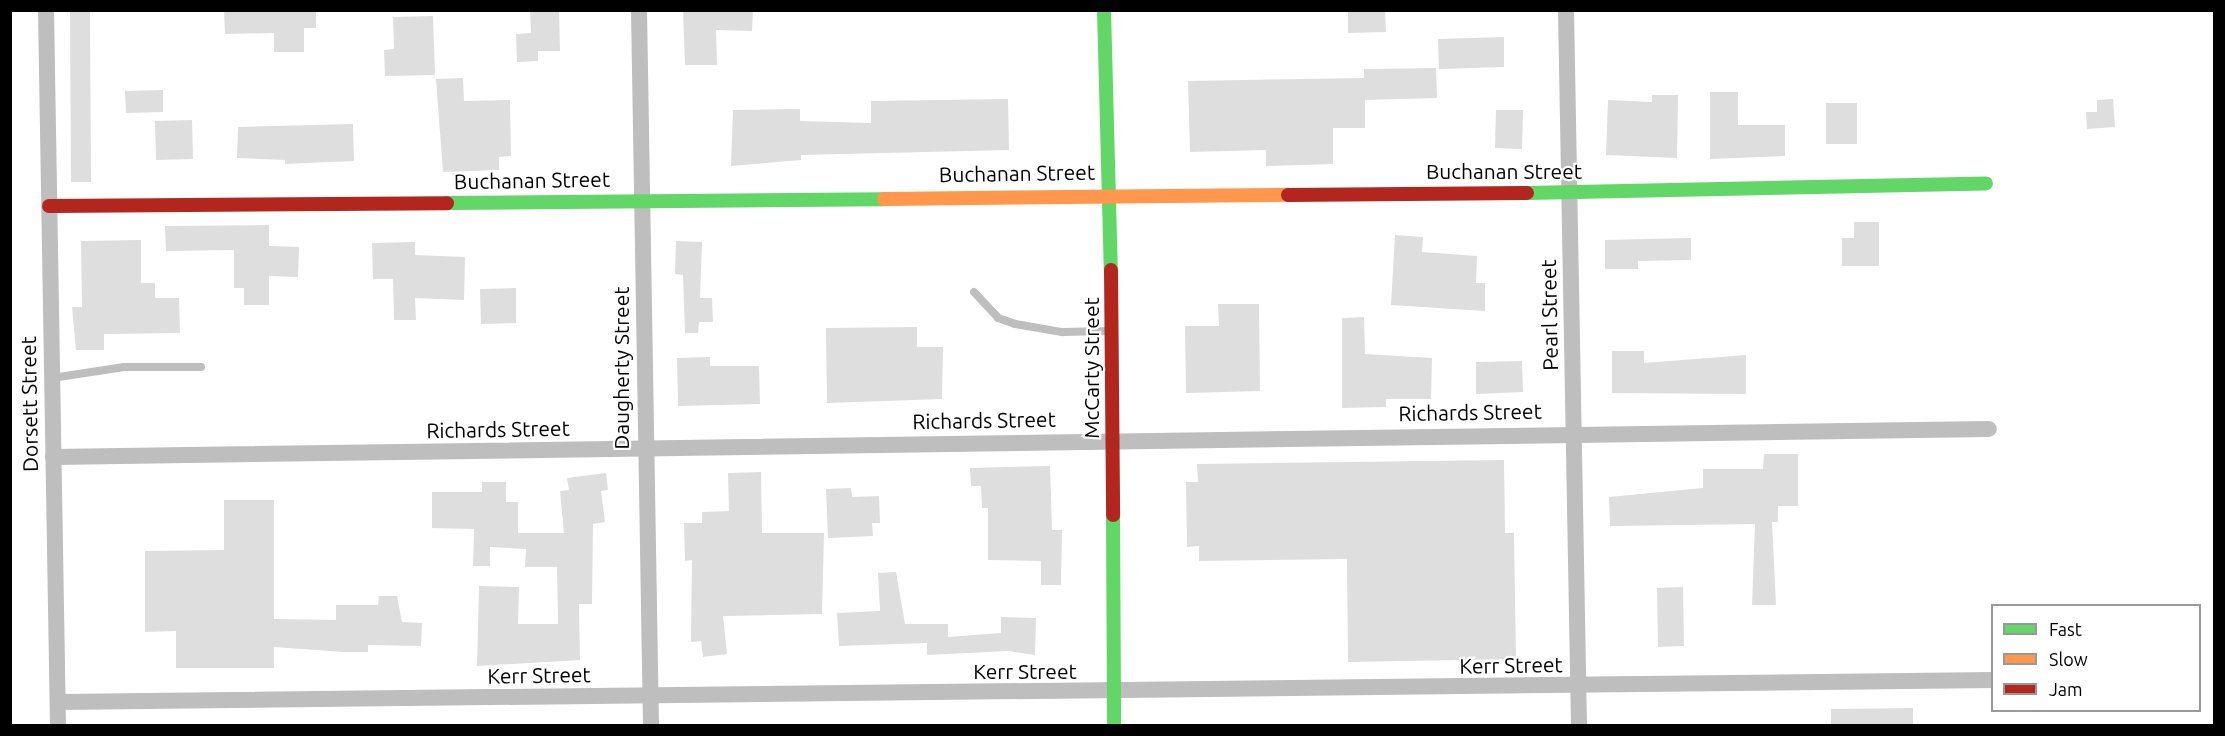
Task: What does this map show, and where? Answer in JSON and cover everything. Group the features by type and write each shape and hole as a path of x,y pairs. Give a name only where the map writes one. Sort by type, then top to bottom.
{"street":[{"name":"Dorsett Street","path":"46,10 58,726"},
{"name":"Daugherty Street","path":"639,10 644,449 651,726"},
{"name":"McCarty Street","path":"1104,10 1113,331 1114,726"},
{"name":"Pearl Street","path":"1566,10 1579,726"},
{"name":"Buchanan Street","path":"49,206 1109,194 1569,192 1986,183"},
{"name":"Richards Street","path":"53,456 644,449 1112,439 1989,429"},
{"name":"Kerr Street","path":"58,702 1113,693 1991,680"}],"lane":[{"path":"974,292 998,318 1015,324 1062,332 1113,331"},
{"path":"51,378 124,367 201,367"}],"building":[{"path":"70,10 90,10 91,182 71,182"},
{"path":"224,10 316,10 316,28 304,28 304,52 274,52 274,33 225,34"},
{"path":"530,10 559,10 560,51 538,51 538,61 517,62 516,34 531,33"},
{"path":"683,10 753,10 752,31 716,30 717,65 685,65"},
{"path":"1348,10 1385,10 1386,32 1348,33"},
{"path":"433,16 435,75 385,76 384,50 394,49 393,17"},
{"path":"1504,37 1504,67 1439,69 1438,39"},
{"path":"1436,68 1437,98 1365,100 1365,128 1333,128 1333,164 1266,166 1266,150 1190,152 1188,81 1364,78 1364,69"},
{"path":"463,78 464,101 510,100 511,156 499,157 499,170 443,172 436,79"},
{"path":"163,90 163,112 126,113 125,91"},
{"path":"1710,92 1738,92 1738,125 1785,125 1785,156 1710,159"},
{"path":"1652,95 1678,95 1677,158 1606,155 1608,100 1652,102"},
{"path":"1008,99 1009,150 801,155 801,160 731,166 733,110 800,109 800,121 871,123 871,101"},
{"path":"2113,99 2115,127 2087,129 2086,112 2097,112 2097,100"},
{"path":"1826,103 1857,103 1857,144 1826,144"},
{"path":"1496,110 1523,110 1522,149 1495,148"},
{"path":"192,120 193,159 156,160 155,121"},
{"path":"353,124 354,161 285,164 285,160 237,158 238,127"},
{"path":"1854,222 1879,222 1879,266 1842,266 1842,238 1854,238"},
{"path":"269,225 269,246 299,247 298,277 269,276 269,305 244,305 244,288 234,288 234,250 166,251 165,226"},
{"path":"1395,235 1423,237 1422,252 1477,256 1476,283 1485,283 1485,311 1391,305"},
{"path":"1691,238 1691,260 1638,261 1638,269 1605,269 1605,240"},
{"path":"141,240 141,283 155,283 155,298 179,298 180,333 104,334 104,350 76,350 72,307 82,307 81,241"},
{"path":"676,241 702,242 700,298 712,298 713,322 699,322 698,333 685,333 683,275 675,274"},
{"path":"415,242 415,255 465,257 464,300 415,298 416,320 394,320 393,279 373,279 372,243"},
{"path":"516,288 516,323 481,324 480,289"},
{"path":"1218,304 1259,304 1260,391 1186,393 1185,326 1219,326"},
{"path":"1364,317 1365,354 1432,358 1431,399 1386,399 1386,407 1342,408 1342,318"},
{"path":"917,327 917,347 943,347 942,399 827,403 826,328"},
{"path":"1612,351 1644,351 1644,363 1746,355 1746,394 1612,393"},
{"path":"710,357 710,366 759,366 760,404 678,406 677,358"},
{"path":"1522,361 1523,392 1476,394 1476,362"},
{"path":"1764,454 1798,454 1798,506 1778,506 1778,522 1772,522 1776,605 1752,605 1755,524 1610,526 1609,497 1703,488 1703,469 1763,469"},
{"path":"1504,460 1505,533 1514,533 1516,659 1348,662 1347,559 1199,561 1199,546 1187,547 1186,482 1198,482 1197,464"},
{"path":"1050,466 1052,530 1062,530 1061,585 1041,585 1041,561 988,560 988,508 982,508 981,486 971,486 970,468"},
{"path":"761,472 762,533 824,533 822,614 723,616 727,654 703,657 701,641 691,642 692,560 685,561 684,523 702,523 702,512 729,511 728,473"},
{"path":"606,473 608,490 601,491 605,522 593,524 592,604 579,604 580,660 477,666 479,586 519,587 518,624 558,624 557,567 525,567 526,549 490,547 490,566 473,566 474,529 432,528 432,492 482,492 482,482 506,482 506,502 518,502 518,533 564,533 560,491 569,490 567,478"},
{"path":"851,488 852,497 879,496 880,523 872,523 873,536 828,538 826,489"},
{"path":"224,500 274,500 274,619 336,620 336,605 378,605 379,596 397,596 402,622 422,623 421,646 368,645 368,652 274,647 274,668 176,668 176,631 145,632 145,551 224,550"},
{"path":"896,572 905,624 948,624 948,637 1001,633 1001,617 1036,618 1035,655 1008,651 927,655 927,643 839,646 837,613 880,611 878,573"},
{"path":"1683,587 1684,646 1658,647 1657,588"},
{"path":"1913,708 1913,726 1831,726 1831,709"}],"traffic: fast":[{"path":"1104,10 1111,270"},
{"path":"1527,193 1986,183"},
{"path":"447,203 884,199"},
{"path":"1113,515 1114,726"}],"traffic: slow":[{"path":"884,199 1288,195"}],"traffic: jam":[{"path":"1288,195 1527,193"},
{"path":"49,206 447,203"},
{"path":"1111,270 1113,515"}]}
